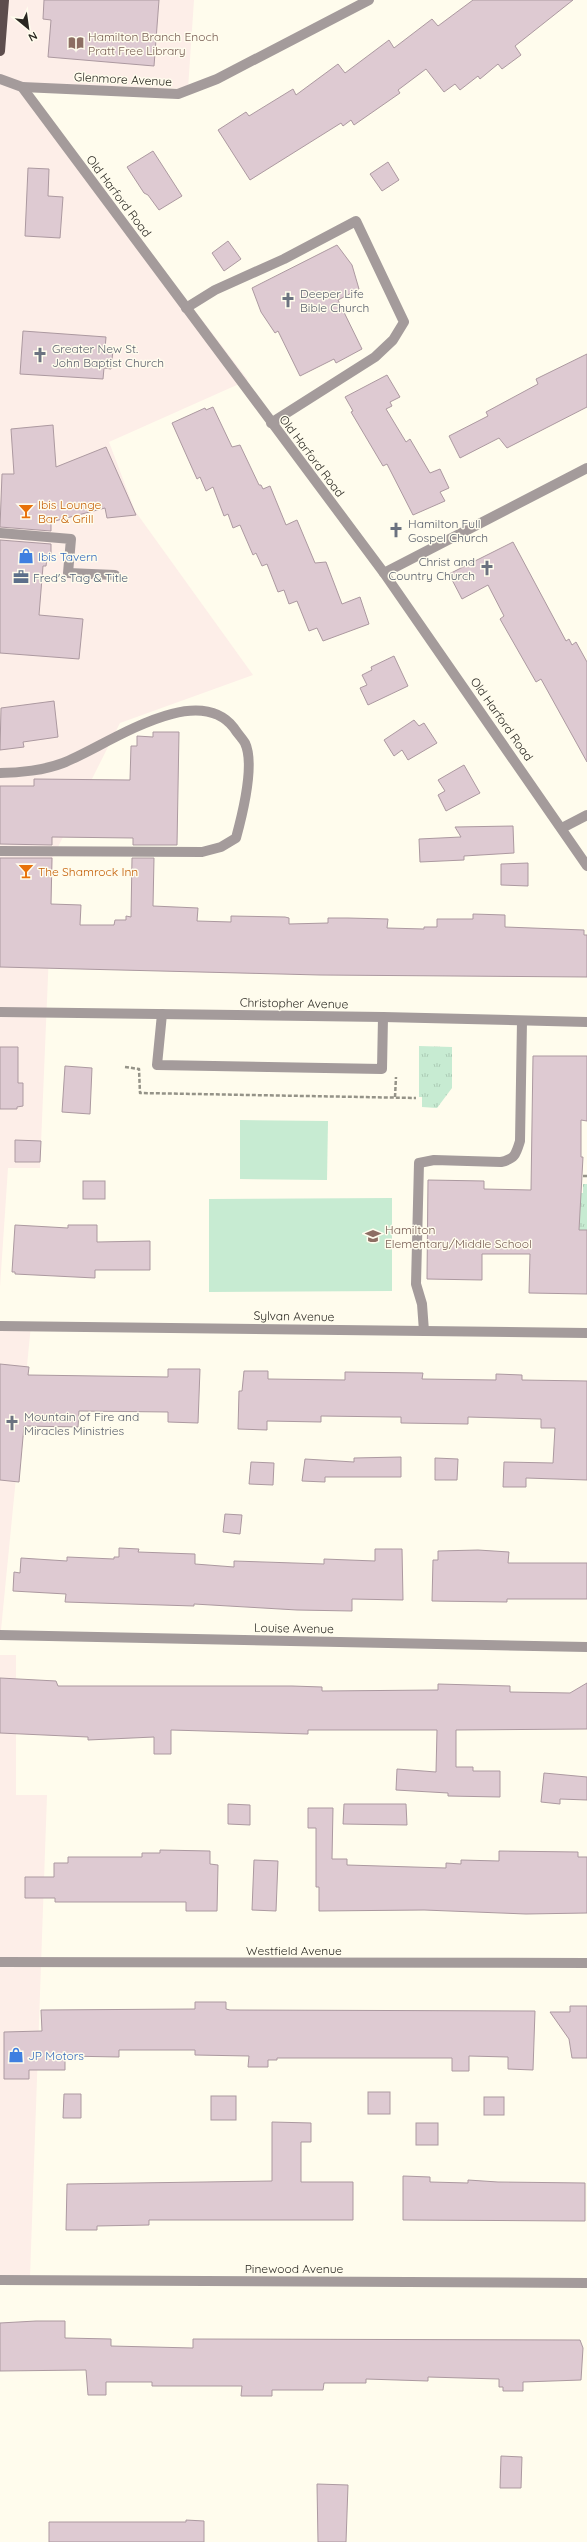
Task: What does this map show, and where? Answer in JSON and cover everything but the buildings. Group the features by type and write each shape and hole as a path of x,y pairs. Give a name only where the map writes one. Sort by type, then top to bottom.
{"main road":[{"path":"0,51 4,0"}],"street":[{"name":"Glenmore Avenue","path":"22,87 178,94 217,79 369,0"},
{"path":"0,79 22,87"},
{"name":"Old Harford Road","path":"22,87 384,573 587,866"},
{"path":"186,308 215,290 284,259 356,221 404,322 394,340 375,357 271,423"},
{"path":"384,573 587,468"},
{"path":"0,533 71,538 68,572 115,575"},
{"path":"0,773 11,773 62,763 140,724 168,715 198,711 226,718 245,743 248,759 245,805 236,838 221,846 202,852 0,851"},
{"path":"562,828 587,815"},
{"name":"Christopher Avenue","path":"0,1012 383,1017 587,1022"},
{"path":"162,1014 157,1064 382,1069 383,1017"},
{"path":"424,1331 422,1304 416,1284 419,1163 434,1160 502,1162 511,1160 516,1155 520,1141 522,1021"},
{"name":"Sylvan Avenue","path":"0,1326 587,1333"},
{"name":"Louise Avenue","path":"0,1635 587,1647"},
{"name":"Westfield Avenue","path":"0,1962 587,1963"},
{"name":"Pinewood Avenue","path":"0,2280 587,2283"}],"path":[{"path":"125,1067 139,1068 140,1093 416,1098"}],"shaded area":[{"path":"0,0 194,0 188,89 21,83 248,380 109,442 135,511 253,675 120,723 53,857 40,1168 8,1168 0,1287"},
{"path":"0,1325 31,1325 0,1640"},
{"path":"0,1655 16,1655 16,1795 47,1795 30,2277 0,2277"}],"green space":[{"path":"419,1046 452,1047 452,1088 437,1108 422,1107 422,1097 419,1097"},
{"path":"240,1120 328,1121 327,1180 240,1179"},
{"path":"583,1184 587,1184 587,1230 568,1230 580,1193 583,1193"},
{"path":"392,1198 392,1291 209,1292 209,1199"}],"place":[{"name":"Hamilton Branch Enoch Pratt Free Library","path":"76,43"},
{"name":"Deeper Life Bible Church","path":"288,300"},
{"name":"Greater New St. John Baptist Church","path":"40,355"},
{"name":"Ibis Lounge Bar & Grill","path":"26,511"},
{"name":"Hamilton Full Gospel Church","path":"396,530"},
{"name":"Ibis Tavern","path":"26,556"},
{"name":"Christ and Country Church","path":"487,568"},
{"name":"Fred's Tag & Title","path":"21,577"},
{"name":"The Shamrock Inn","path":"26,871"},
{"name":"Hamilton Elementary/Middle School","path":"373,1236"},
{"name":"Mountain of Fire and Miracles Ministries","path":"12,1423"},
{"name":"JP Motors","path":"16,2055"}]}
